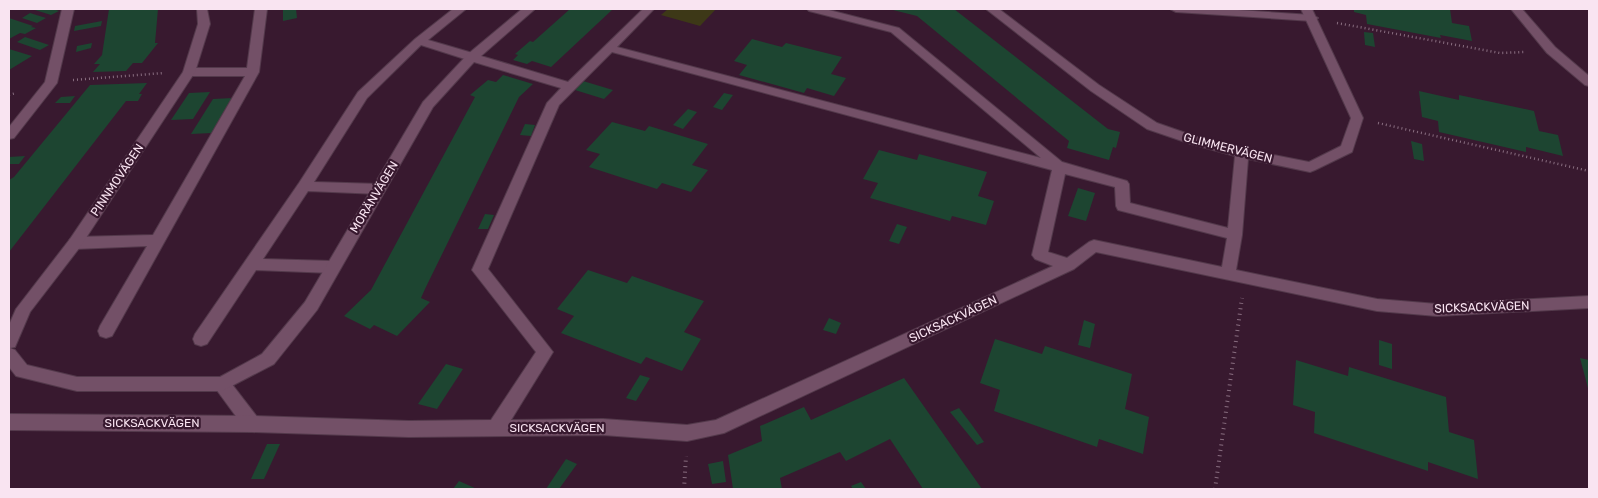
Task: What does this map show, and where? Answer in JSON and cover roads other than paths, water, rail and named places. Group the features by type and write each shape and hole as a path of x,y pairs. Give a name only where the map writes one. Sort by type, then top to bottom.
{"street":[{"path":"9,135 52,83 68,9"},
{"name":"PINNMOVÄGEN","path":"202,9 204,24 189,72 75,243 24,309 9,353 22,371 77,384 222,384"},
{"path":"106,331 253,72 261,9"},
{"path":"201,339 304,186 362,94 419,41 460,9"},
{"name":"MORÄNVÄGEN","path":"222,384 268,359 311,306 428,104 472,57 529,9"},
{"path":"496,428 545,352 480,270 553,103 649,9"},
{"path":"813,9 895,30 1060,166"},
{"path":"1176,9 1310,13"},
{"path":"1516,9 1551,50 1589,82"},
{"name":"GLIMMERVÄGEN","path":"996,10 1095,88 1152,126 1196,141 1242,153 1310,167 1347,149 1357,118 1310,13"},
{"path":"419,41 569,86"},
{"path":"609,48 1060,166 1122,184 1123,206 1234,235"},
{"path":"189,72 253,72"},
{"path":"1228,274 1242,153"},
{"path":"1060,166 1040,256 1069,265"},
{"path":"304,186 380,189"},
{"path":"75,243 158,240"},
{"name":"SICKSACKVÄGEN","path":"9,422 252,424 409,429 603,427 687,433 718,427 1069,265 1094,246 1377,305 1437,310 1589,302"},
{"path":"252,264 332,267"},
{"path":"222,384 252,424"}]}
